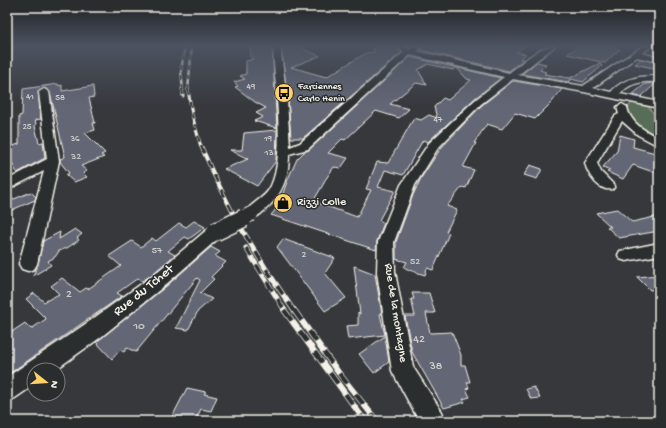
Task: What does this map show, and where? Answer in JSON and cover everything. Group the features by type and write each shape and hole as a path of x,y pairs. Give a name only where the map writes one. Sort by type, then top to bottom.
{"street":[{"name":"Rue du Tchet","path":"48,362 94,330 157,282 215,232 251,214 275,191 280,177 284,152 278,66"},
{"path":"284,152 304,146 392,66"},
{"path":"472,66 612,95 626,106 643,134 659,142"},
{"name":"Rue de la montagne","path":"433,421 403,371 386,272 386,242 408,185 433,146 478,102 523,66"},
{"path":"584,88 588,87 618,66"},
{"path":"612,95 619,88 633,80 659,79"},
{"path":"28,264 53,161 44,92"},
{"path":"626,106 655,104 659,115"},
{"path":"608,186 599,179 593,170 591,163 626,106"},
{"path":"7,186 53,161"},
{"path":"626,256 659,249"},
{"path":"7,390 26,377"}],"green space":[{"path":"632,102 647,105 659,120 659,140 633,122 627,109"}],"building":[{"path":"246,66 273,66 277,128 254,121 263,117 256,113 266,108 255,102 235,87 238,86 234,82 245,79 240,76 246,74"},
{"path":"284,66 294,66 291,67 326,77 344,66 386,66 303,138 291,138"},
{"path":"400,66 425,66 418,70 427,85 416,83 390,104 409,109 399,118 376,111 345,140 342,139 328,153 348,158 341,168 334,167 314,200 316,201 315,202 357,217 371,190 366,189 377,162 388,163 414,118 421,120 429,115 437,118 434,107 443,98 448,100 471,80 467,79 457,68 501,78 474,99 428,142 423,140 403,175 385,170 378,187 395,191 379,220 384,223 377,241 376,250 271,215 278,207 297,159 304,152 309,150"},
{"path":"436,66 456,68 453,70"},
{"path":"488,66 515,66 509,71"},
{"path":"532,66 544,66 540,70 546,72 544,74 570,78 594,66 602,66 583,82 571,79 568,82 522,74"},
{"path":"644,66 655,66 653,68"},
{"path":"513,81 562,89 552,102 535,119 515,113 502,129 487,124 474,143 476,143 463,167 474,170 466,188 462,187 447,206 457,210 446,232 449,233 433,270 427,268 425,275 409,270 404,267 407,262 396,259 396,242 413,195 421,178 441,148 482,105"},
{"path":"656,83 641,97 632,95 645,84"},
{"path":"58,84 59,86 62,85 62,91 93,86 94,97 89,98 95,123 93,123 95,130 85,133 105,153 101,155 104,157 81,166 87,171 83,173 87,177 74,182 66,175 69,173 60,162 60,159 65,157 50,92 45,88 38,92 41,119 35,120 35,126 39,143 43,142 45,158 17,173 12,163 10,164 10,147 19,144 19,116 22,115 23,89"},
{"path":"277,130 276,161 257,186 224,169 248,159 230,150 242,150 244,133"},
{"path":"620,135 634,139 633,147 659,154 659,174 633,165 623,179 607,172 610,170 603,167 617,151"},
{"path":"530,165 542,169 537,179 524,175"},
{"path":"31,192 36,197 35,200 7,212 7,202"},
{"path":"617,209 632,222 659,216 659,231 619,238 607,227 611,227 596,213"},
{"path":"194,221 205,227 189,239 185,237 168,251 175,255 150,276 142,281 138,278 117,293 122,296 7,375 7,335 25,323 31,329 46,319 26,299 34,293 44,302 59,294 51,286 62,278 80,292 86,288 88,289 121,266 109,256 132,241 141,247 152,238 156,241 179,223 186,227"},
{"path":"75,229 82,234 77,238 79,240 67,248 59,251 55,257 48,261 51,265 33,276 38,264 43,241 60,232 59,239"},
{"path":"283,239 335,258 325,273 346,298 325,311 277,247"},
{"path":"211,247 220,252 215,256 226,262 211,277 214,279 200,293 212,299 198,311 188,330 176,328 200,280 197,278 136,352 127,348 124,352 120,350 112,359 96,342 164,288"},
{"path":"354,266 375,274 382,314 380,314 385,335 348,339 346,326 358,325 358,312 360,314"},
{"path":"659,275 659,289 650,290 637,277"},
{"path":"412,293 429,293 435,313 426,313 430,333 452,332 461,355 461,365 465,365 470,382 467,382 469,388 466,389 470,397 463,399 465,402 444,408 412,352 405,316 415,316 411,299 414,299"},
{"path":"385,336 389,362 374,373 359,354"},
{"path":"534,387 540,398 531,399 526,389"},
{"path":"187,388 206,392 204,394 217,397 211,411 201,409 195,421 170,421"}],"railway":[{"path":"182,66 183,90"},
{"path":"188,89 190,66"},
{"path":"182,89 183,96"},
{"path":"188,89 192,115 201,147"},
{"path":"201,146 236,219"},
{"path":"235,218 294,311"},
{"path":"246,248 285,311"},
{"path":"284,310 365,421"},
{"path":"294,310 338,372 377,421"}],"place":[{"name":"Farciennes Carlo Henin","path":"284,93"},
{"name":"Rizzi Colle","path":"283,203"}]}
